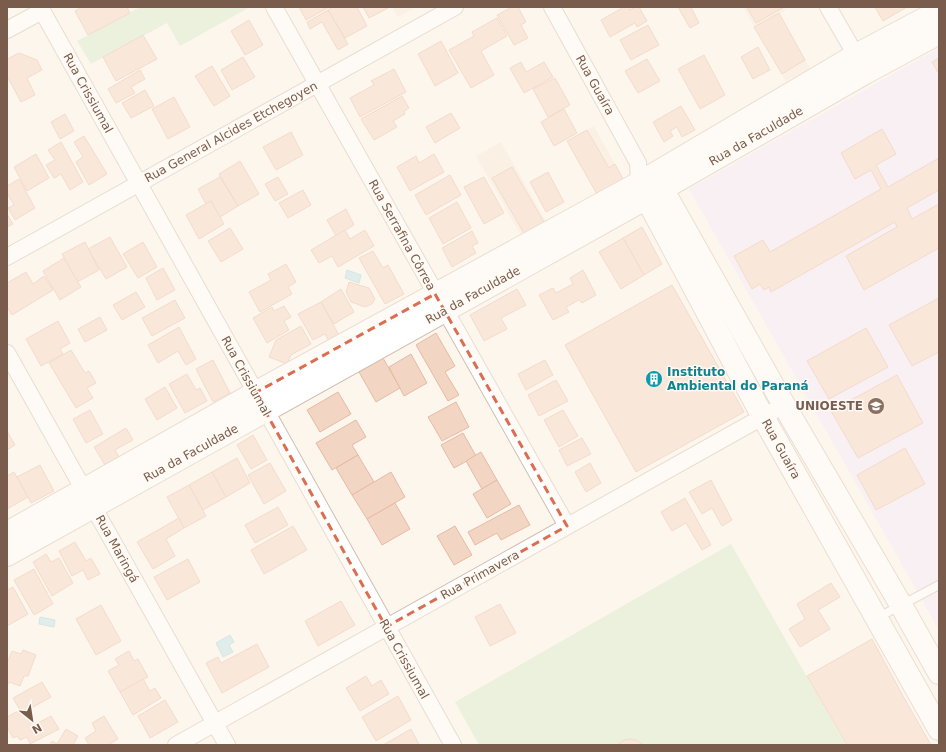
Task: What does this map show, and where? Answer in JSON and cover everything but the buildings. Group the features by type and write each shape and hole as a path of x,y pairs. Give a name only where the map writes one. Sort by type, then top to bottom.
{"street":[{"name":"Rua Serrafina Côrrea","path":"274,7 566,526"},
{"name":"Rua General Alcides Etchegoyen","path":"7,258 455,7"},
{"name":"Rua Guaíra","path":"552,7 648,181 784,405 939,673"},
{"path":"828,7 860,64"},
{"path":"7,30 41,9"},
{"name":"Rua Crissiumal","path":"41,9 453,745"},
{"name":"Rua da Faculdade","path":"7,555 88,499 440,302 648,181 860,64 939,10"},
{"name":"Rua da Faculdade","path":"860,64 939,33"},
{"name":"Rua Guaíra","path":"648,181 763,417 939,729"},
{"name":"Rua Maringá","path":"7,353 227,745"},
{"name":"Rua Primavera","path":"176,745 784,405"},
{"name":"Rua da Faculdade","path":"7,533 88,499"}],"lane":[{"path":"876,618 939,584"}],"highlighted area":[{"path":"435,294 567,526 386,627 255,393"}],"shaded area":[{"path":"392,7 416,7 398,17"},
{"path":"743,7 790,7 779,14 810,68 786,81"},
{"name":"UNIOESTE","path":"939,48 939,630 689,189"},
{"path":"594,126 624,181 598,196 567,141"},
{"path":"501,142 547,223 522,237 476,156"}],"green space":[{"path":"140,7 250,7 180,46 167,23 91,64 77,41"},
{"path":"731,544 846,745 479,745 455,702"}],"water":[{"path":"347,270 361,275 359,283 345,278"},
{"path":"40,617 55,620 54,627 39,624"},
{"path":"230,635 234,642 229,645 233,652 223,657 216,643"}],"place":[{"name":"Instituto Ambiental do Paraná","path":"654,379"},
{"name":"UNIOESTE","path":"876,406"}]}
